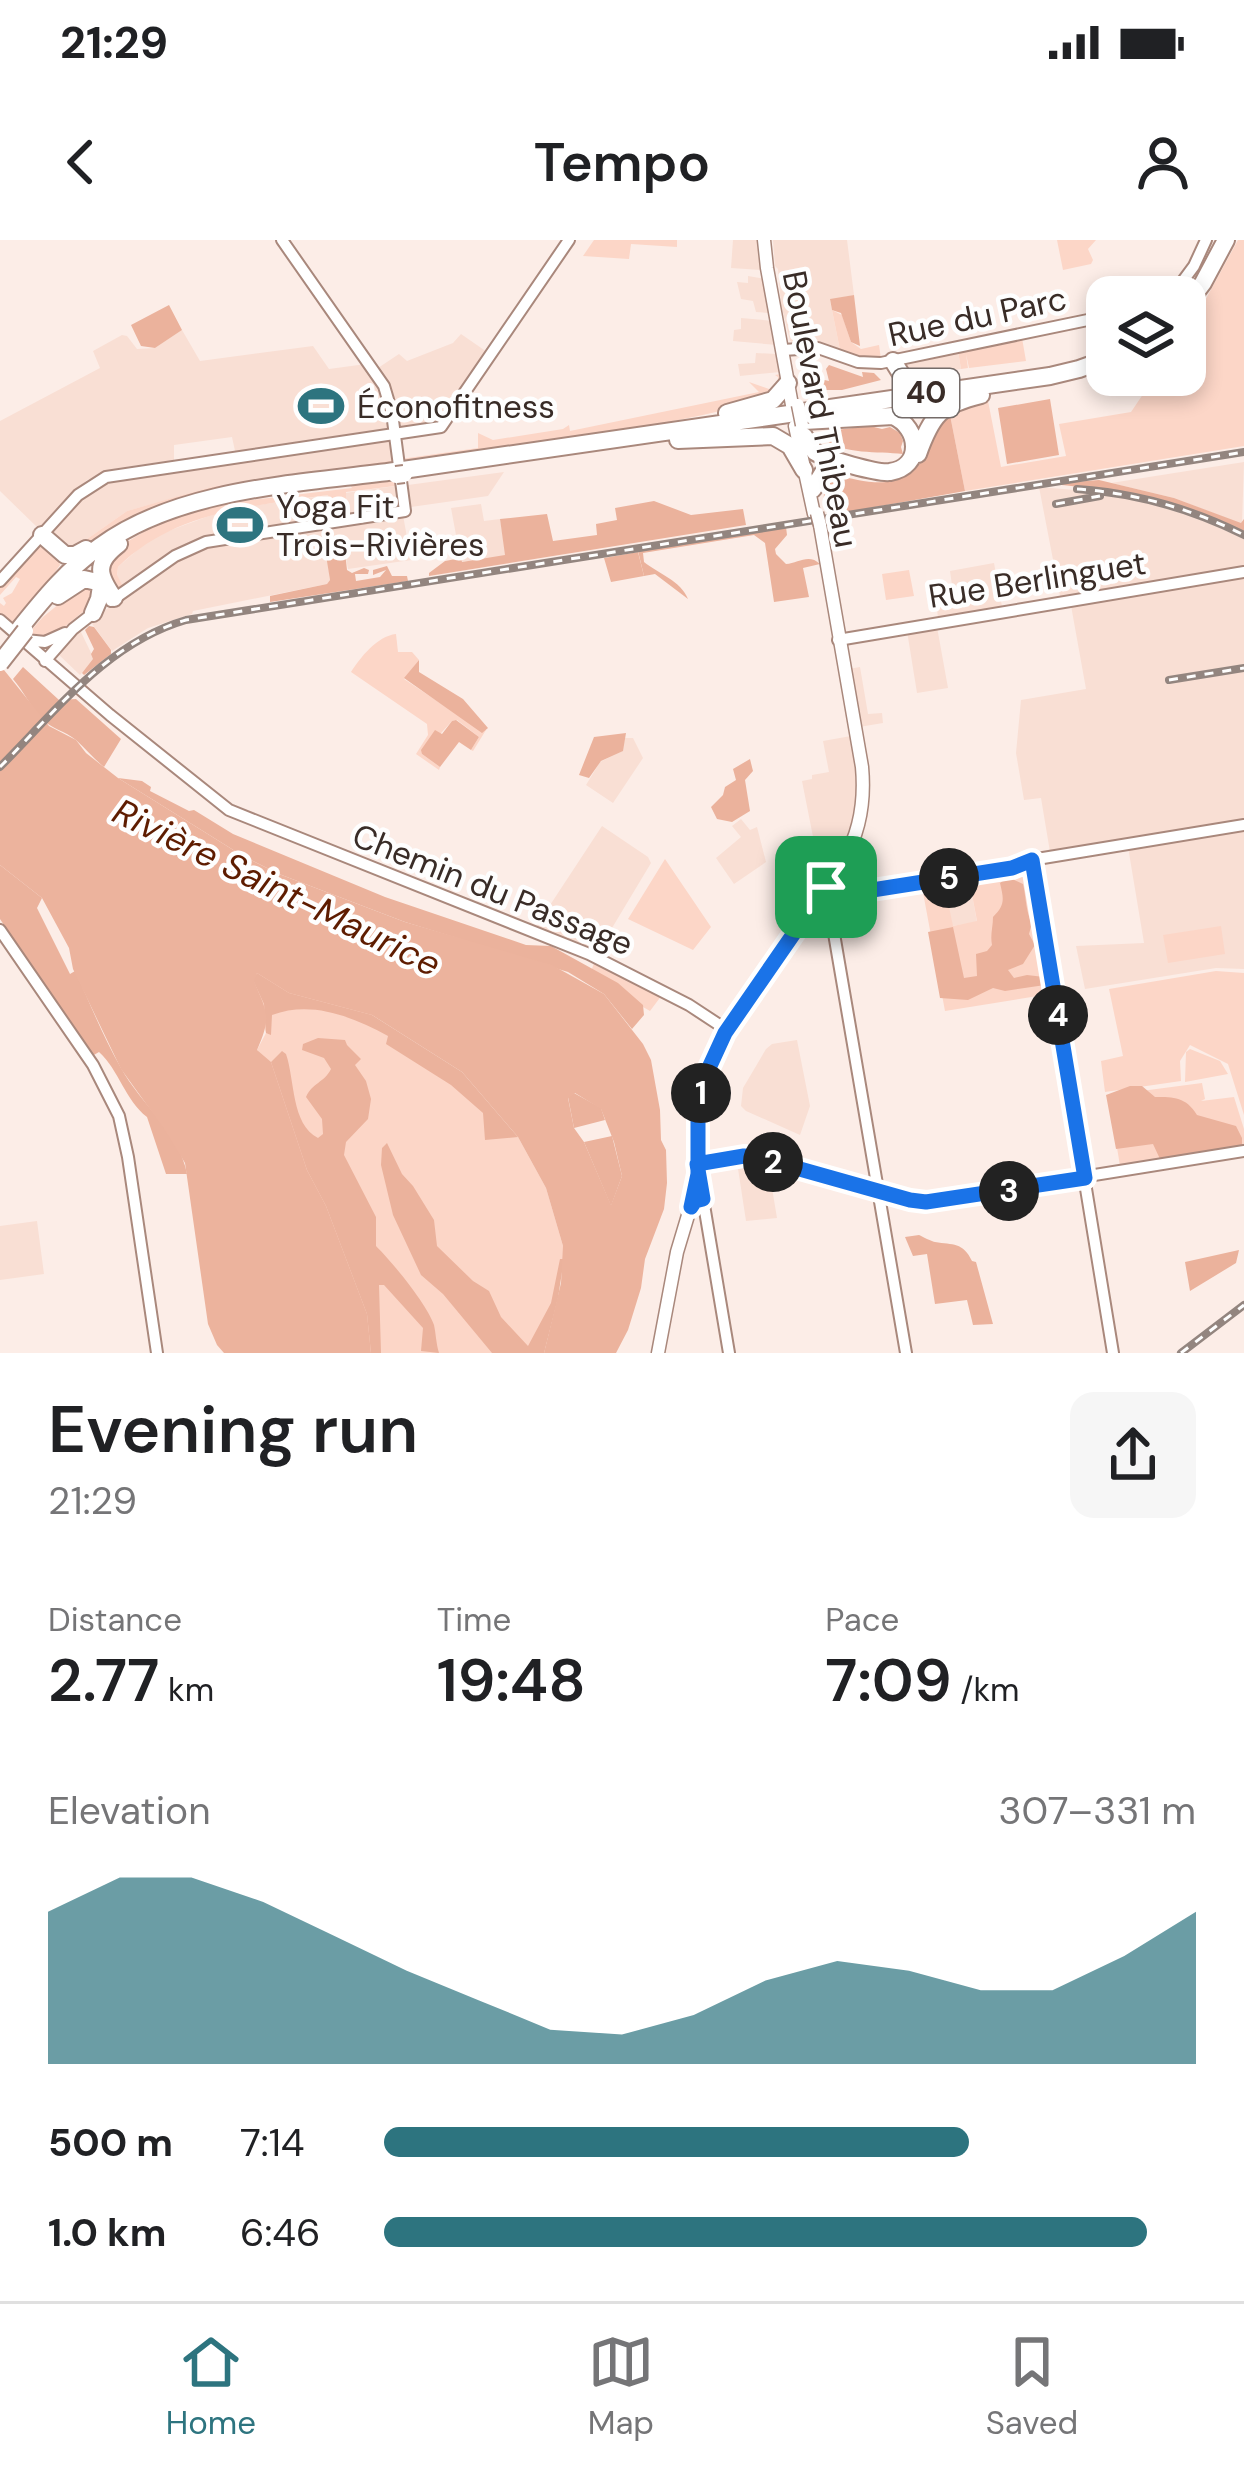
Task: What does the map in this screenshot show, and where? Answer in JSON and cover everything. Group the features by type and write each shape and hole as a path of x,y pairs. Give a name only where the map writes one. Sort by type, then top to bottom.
{"highway":[{"path":"1206,277 1222,240"},
{"path":"893,361 904,381 918,386 1082,368"},
{"path":"762,420 882,391 891,381 893,361"},
{"name":"40","path":"762,420 1086,367"},
{"name":"40","path":"0,653 92,558 156,517 218,496 1042,382 1086,368"},
{"path":"643,437 771,436 789,445 802,443 843,465 883,477 900,474 914,461 932,420 945,408 964,399 1042,382"},
{"path":"643,437 767,403 788,383"},
{"path":"762,420 891,416 909,428 914,446 904,466 884,472 817,453 802,443"},
{"path":"814,489 824,471 843,465"},
{"path":"40,536 62,553 73,555 119,529 156,517"},
{"path":"109,595 102,578 103,560 156,517"},
{"path":"28,625 62,566 40,536"},
{"path":"28,625 78,580 91,579 109,595"},
{"path":"93,613 99,600 109,595"},
{"name":"40","path":"0,663 28,625"}],"main road":[{"name":"Boulevard Thibeau","path":"658,1353 676,1256 697,1203 696,1125 702,1088 727,1030 824,894 854,841 863,795 862,767 767,240"},
{"name":"Boulevard Thibeau","path":"785,350 795,405"},
{"name":"Boulevard Thibeau","path":"802,443 817,519"}],"street":[{"path":"109,595 209,541 405,511 391,407 380,378 282,240"},
{"path":"0,581 82,491 109,476 443,424 569,240"},
{"path":"1187,276 1206,240"},
{"name":"Rue du Parc","path":"785,350 822,349 870,364 1086,320"},
{"name":"Rue Berlinguet","path":"838,640 1244,572"},
{"path":"48,657 93,613"},
{"path":"0,624 28,625 45,642 73,629"},
{"path":"0,624 48,657 105,710"},
{"path":"28,625 48,657 105,710"},
{"name":"Chemin du Passage","path":"105,710 232,812 595,956 685,1002 727,1030"},
{"path":"906,1353 824,894 1012,868 1032,860 1244,825"},
{"path":"1032,860 1114,1352"},
{"path":"1012,868 1027,871 1036,884"},
{"path":"0,930 94,1067 119,1116 157,1353"},
{"path":"698,1169 757,1157 926,1202 1244,1151"},
{"path":"697,1203 729,1353"}],"shaded area":[{"path":"594,240 677,240 677,247 631,244 629,259 583,256"},
{"path":"733,240 761,240 761,270 731,268"},
{"path":"773,240 847,240 854,295 830,300 840,350 818,342 790,341"},
{"path":"1057,240 1096,240 1088,249 1091,264 1063,270"},
{"path":"1238,240 1244,240 1244,446 965,491 950,415 971,400 988,401 1001,467 1066,456 1059,424 1131,412 1142,396 1206,396 1206,299"},
{"path":"748,276 765,279 769,313 756,312 753,301 741,299 737,282 748,283"},
{"path":"854,295 860,346 851,342 841,313 832,310 830,299"},
{"path":"169,305 182,330 155,348 141,346 131,325"},
{"path":"832,310 842,315 851,342 861,349 879,345 881,359 840,350"},
{"path":"741,318 774,321 777,345 733,341 734,330 741,329"},
{"path":"182,330 200,361 313,346 329,369 366,364 379,386 390,428 235,451 232,437 174,445 174,460 119,468 87,480 39,529 0,491 0,421 100,368 93,351 122,335 137,349 155,348"},
{"path":"461,334 487,352 442,419 398,428 378,368 399,354 407,361 453,343"},
{"path":"1022,338 1026,361 969,368 966,354 968,368 961,369 958,351"},
{"path":"958,351 961,369 911,376 903,364"},
{"path":"756,353 777,354 780,372 740,376 738,364 755,363"},
{"path":"829,365 863,377 862,372 874,373 881,380 842,390 815,390 820,379 829,381"},
{"path":"775,375 784,378 770,399 724,410 587,437 402,464 401,459 478,448 478,433 493,440 569,425 570,431 759,392 749,382 772,390 778,383"},
{"path":"950,415 965,491 836,514 835,503 824,504 826,487 836,475 873,482 907,476"},
{"path":"870,426 900,433 903,454 851,450 824,439 827,431"},
{"path":"390,439 395,460 216,486 127,511 70,551 49,532 101,483"},
{"path":"395,460 396,465 168,503 70,551 127,511 179,496 216,486"},
{"path":"1244,462 1242,524 1174,498 1111,483"},
{"path":"504,472 488,496 411,507 408,485"},
{"path":"398,480 399,509 395,486 346,492 346,508 344,498 331,507 328,495 216,514 140,548 118,567 124,588 116,593 104,577 117,548 175,517 227,503"},
{"path":"1099,480 1174,498 1241,523 1244,519 1244,534 1148,500 1047,484"},
{"path":"396,486 399,509 215,537 124,588 117,576 118,567 152,537 228,509"},
{"path":"1039,487 1138,500 1244,539 1244,969 1216,968 1085,989 1076,946 1144,943 1128,847 1051,858 1041,798 1024,800 1016,753 1021,700 1086,689 1070,600 1061,601"},
{"path":"654,501 691,515 743,509 746,525 429,576 445,561 505,555 500,519 547,514 553,541 597,535 596,524 617,520 615,508"},
{"path":"481,504 484,521 500,519 506,556 461,562 451,508"},
{"path":"403,515 411,560 348,569 345,553 327,556 327,584 193,611 148,628 112,651 90,621 171,563 207,546"},
{"path":"786,527 787,535 776,554 786,564 808,559 820,564 803,568 809,597 774,602 765,543 754,535 643,553 644,562 675,583 688,599 655,574 644,576 638,551"},
{"path":"40,545 60,565 16,628 0,613 0,603 4,606 3,598 20,579 16,577 0,595 0,586"},
{"path":"345,552 347,570 369,570 355,574 356,581 380,577 386,570 373,575 373,570 387,566 392,576 407,576 408,581 270,602 270,596 327,584 326,555"},
{"path":"994,563 1003,612 939,625 936,602 954,599 950,571"},
{"path":"909,570 914,596 886,600 882,574"},
{"path":"81,586 95,590 95,602 51,638 26,636 43,617"},
{"path":"89,626 111,654 84,675 93,659 94,649 85,630"},
{"path":"937,627 948,688 917,693 907,631"},
{"path":"79,628 94,659 80,675 57,653"},
{"path":"396,634 398,652 412,652 419,660 404,679 486,730 473,751 479,737 452,721 422,754 439,770 416,754 428,735 427,724 351,672 376,643"},
{"path":"419,660 419,672 463,699 488,728 482,733 404,678"},
{"path":"23,667 59,700 76,699 121,739 104,767 38,714 13,679"},
{"path":"860,667 868,714 882,713 883,723 859,727 849,669"},
{"path":"626,733 623,751 601,761 589,778 579,775 594,737"},
{"path":"851,736 859,784 854,824 843,851 800,914 790,863 817,857 802,781 829,772 823,741"},
{"path":"625,738 633,738 643,758 613,803 586,785 600,762 622,751"},
{"path":"750,759 753,771 745,780 750,811 732,822 717,819 711,807 736,780 733,769"},
{"path":"118,778 142,781 150,791 233,834 385,897 526,945 551,946 618,983 643,1005 644,1015 632,1029 604,994 568,972 405,922 279,874"},
{"path":"741,819 750,830 757,827 766,862 734,884 716,858 741,837 732,826"},
{"path":"602,826 651,863 597,953 535,928"},
{"path":"665,859 711,927 693,950 628,919"},
{"path":"0,865 42,898 37,908 70,974 75,971 114,1056 168,1132 187,1174 166,1174 147,1117 99,1052 87,1059 0,919"},
{"path":"1011,873 1030,881 1050,994 945,1011 922,887 944,883 953,926 977,921 969,879"},
{"path":"1008,877 1023,884 1032,923 1029,934 1035,945 1023,964 1008,970 1014,978 1044,977 1045,985 1005,991 993,988 968,1000 940,998 928,932 953,927 964,978 977,976 976,954 992,945 993,917 1002,902 1000,883"},
{"path":"969,879 977,922 952,926 944,883"},
{"path":"230,918 319,971 518,1137 546,1188 563,1246 544,1353 371,1353 366,1320 257,1050 266,1033"},
{"path":"1221,926 1225,954 1168,963 1163,935"},
{"path":"595,961 662,995 650,1011 589,976"},
{"path":"1216,971 1244,973 1244,1115 1228,1064 1190,1045 1180,1061 1181,1081 1105,1092 1101,1061 1123,1056 1109,989"},
{"path":"257,973 289,993 372,1015 462,1072 518,1137 485,1140 483,1113 451,1085 386,1044 388,1036 361,1023 302,1009 272,1015 271,1035 266,1033 264,1004 253,980"},
{"path":"318,1038 345,1040 361,1059 355,1065 371,1099 368,1119 346,1142 344,1155 376,1217 376,1246 424,1306 434,1325 439,1353 421,1351 423,1328 379,1285 381,1353 371,1353 367,1314 326,1206 307,1170 271,1062 282,1051 286,1054 298,1112 318,1138 323,1134 322,1119 306,1097 331,1069 324,1058 302,1050 303,1044"},
{"path":"797,1040 810,1106 800,1135 741,1106 743,1088 766,1049"},
{"path":"1190,1049 1220,1061 1228,1074 1185,1082"},
{"path":"1202,1083 1205,1099 1201,1101 1234,1097 1244,1129 1244,1152 1121,1172 1111,1111 1126,1093"},
{"path":"1142,1086 1155,1097 1179,1099 1197,1115 1236,1126 1242,1146 1160,1159 1153,1144 1116,1149 1106,1095"},
{"path":"574,1093 601,1108 605,1120 574,1128 568,1097"},
{"path":"612,1136 622,1176 611,1206 584,1142"},
{"path":"387,1143 434,1220 437,1246 489,1291 501,1317 528,1346 551,1303 560,1259 564,1259 544,1353 492,1353 421,1275 393,1215 381,1165"},
{"path":"749,1159 768,1164 777,1218 746,1221 737,1162"},
{"path":"37,1221 44,1274 0,1280 0,1226"},
{"path":"919,1235 961,1247 976,1262 993,1324 973,1325 967,1300 935,1304 927,1254 913,1256 905,1237"},
{"path":"1239,1250 1236,1263 1190,1291 1185,1262"}],"water":[{"path":"1050,399 1059,455 1007,464 998,408"},
{"path":"638,552 644,576 611,582 604,558"},
{"name":"Rivière Saint-Maurice","path":"0,665 49,726 76,740 118,778 243,856 405,922 552,965 604,994 651,1060 666,1150 664,1209 645,1259 628,1330 616,1353 544,1353 561,1283 563,1246 546,1188 518,1137 462,1072 372,1015 289,993 257,973 254,981 266,1022 257,1050 271,1062 307,1170 326,1206 367,1314 371,1353 224,1353 208,1324 185,1163 121,1069 42,898 0,865","holes":["575,1093 601,1109 622,1176 611,1205 574,1128 568,1098"]},
{"path":"456,720 479,737 471,750 459,742 440,767 421,750 435,730 442,734"}],"railway":[{"path":"0,767 107,662 131,645 186,620 1244,452"},
{"path":"1077,489 1163,504 1244,535"},
{"path":"1056,504 1100,496"},
{"path":"1169,680 1244,668"},
{"path":"1181,1353 1244,1305"}],"place":[{"name":"Éconofitness","path":"321,406"},
{"name":"Yoga Fit Trois-Rivières","path":"240,525"}],"route":[{"path":"826,887 725,1033 708,1070 698,1111 696,1150 697,1164 698,1174 691,1207 703,1199 697,1164 747,1156 920,1202 1085,1178 1032,860 1012,868 828,897 826,887"}]}
